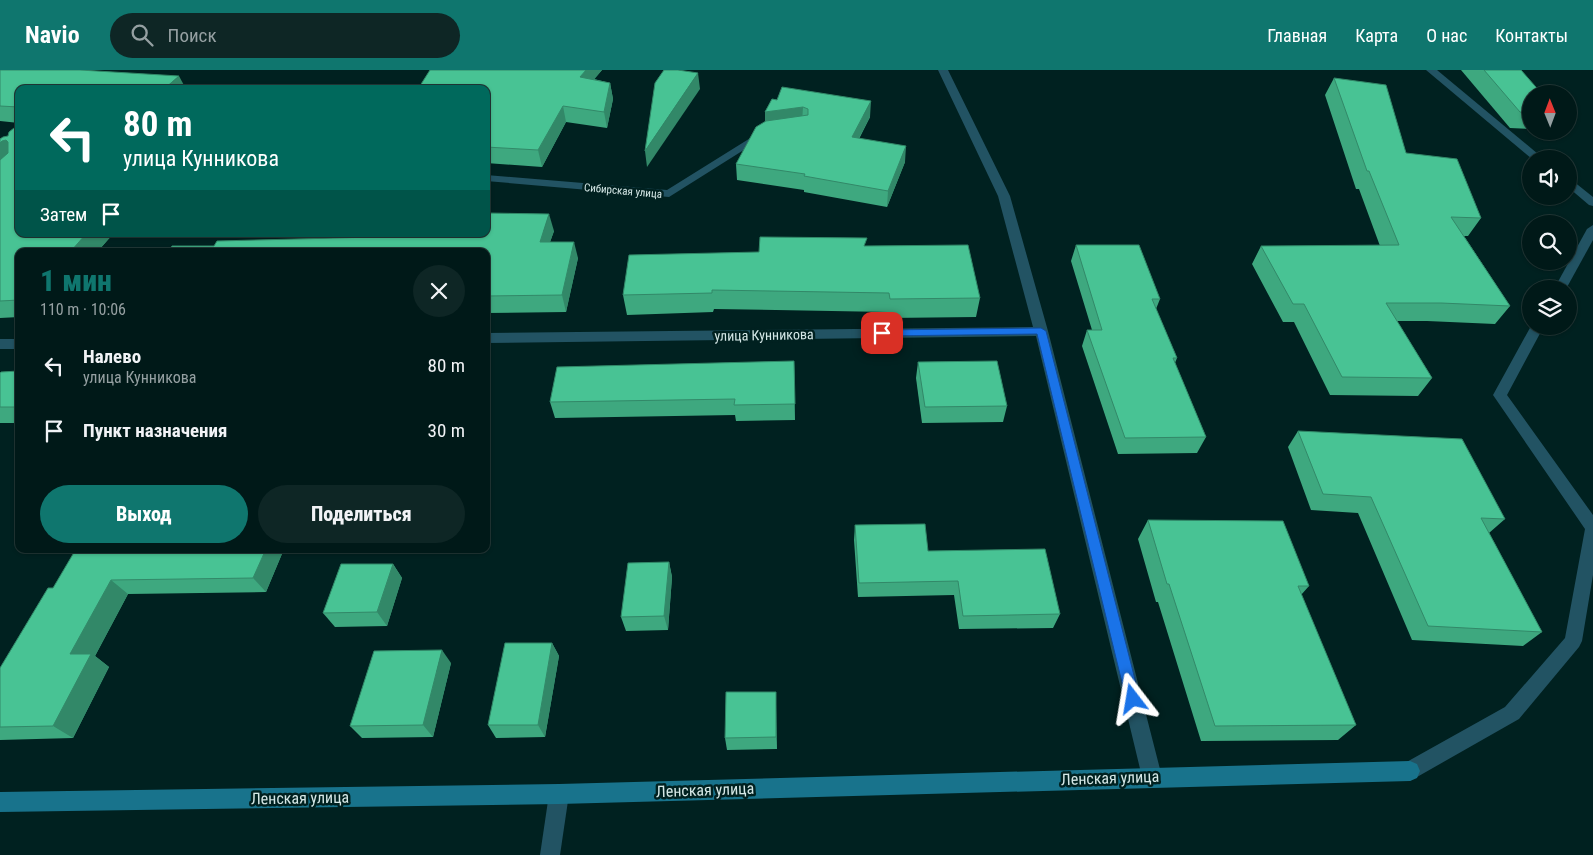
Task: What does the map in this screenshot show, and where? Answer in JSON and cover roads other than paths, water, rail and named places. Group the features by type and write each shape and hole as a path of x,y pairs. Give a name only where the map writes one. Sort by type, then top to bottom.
{"street":[{"path":"943,70 1004,196 1041,331 1152,777"},
{"path":"1431,70 1528,150"},
{"name":"Сибирская улица","path":"490,178 669,194 763,132 773,131"},
{"path":"1577,190 1593,203"},
{"path":"1565,280 1593,229"},
{"name":"улица Кунникова","path":"490,338 1041,331"},
{"path":"1410,771 1512,713 1573,642 1593,528 1500,395 1533,335"},
{"path":"0,344 15,344"},
{"name":"Ленская улица","path":"0,802 559,794 1410,771"},
{"path":"550,855 559,794"}]}
